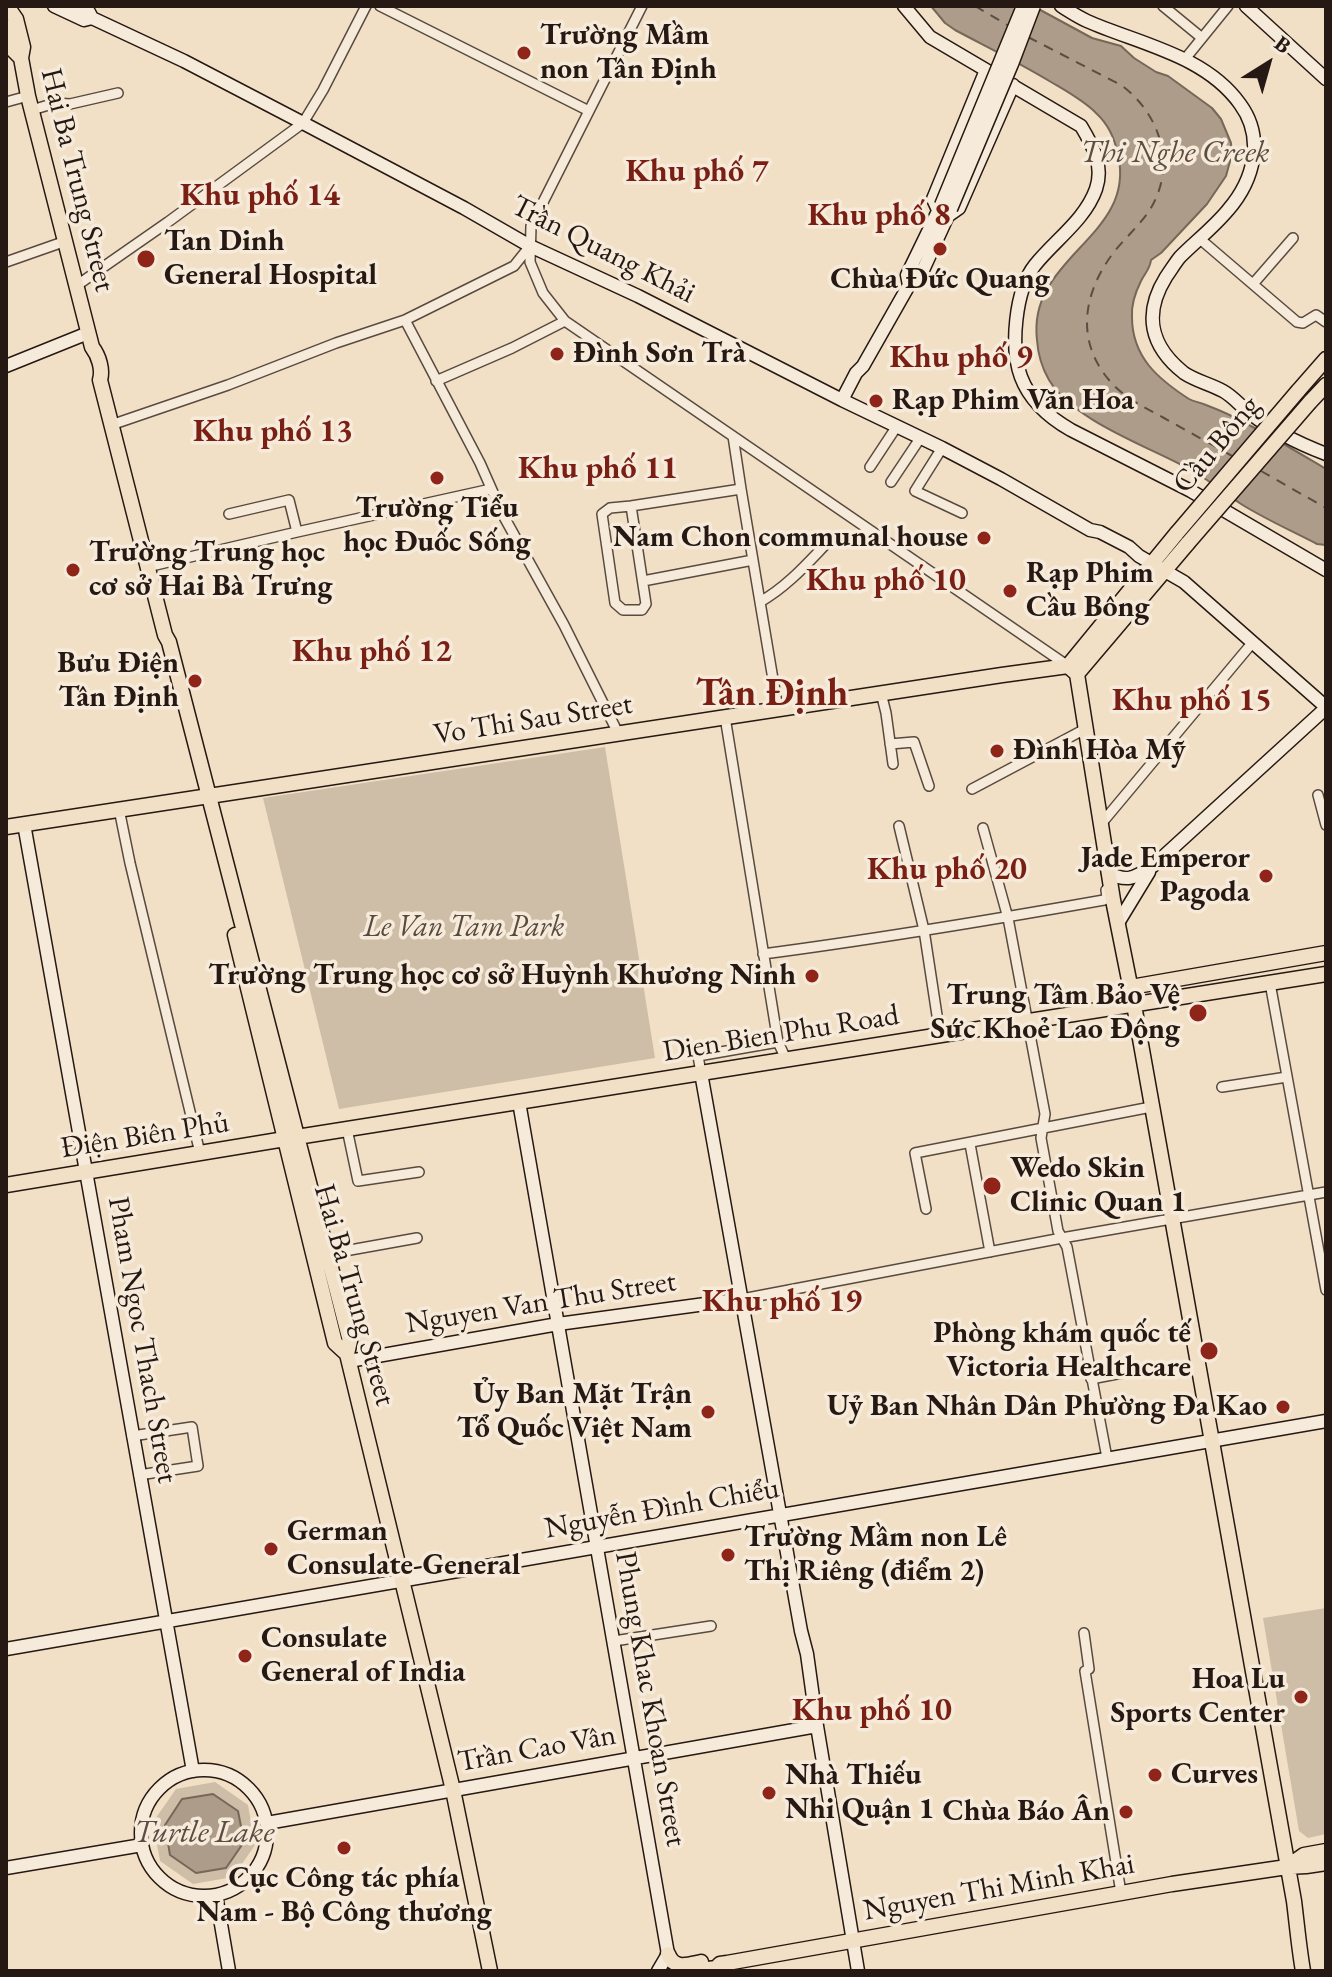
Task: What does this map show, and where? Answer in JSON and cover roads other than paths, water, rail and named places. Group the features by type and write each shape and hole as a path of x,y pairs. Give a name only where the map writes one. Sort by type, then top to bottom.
{"main road":[{"path":"6,8 16,19 23,47 21,58"},
{"name":"Hai Ba Trung Street","path":"6,27 13,50 21,58 63,242 90,340 89,354 100,380 169,642 204,796 453,1790 490,1971"},
{"name":"Cầu Bông","path":"1182,538 1326,359"},
{"name":"Cầu Bông","path":"1182,538 1326,385"},
{"path":"1182,538 1152,563 1072,670 1087,728 1108,873 1212,1440 1285,1867 1292,1930 1297,1939 1303,1971"},
{"name":"Vo Thi Sau Street","path":"6,827 881,693 1072,670"},
{"path":"1131,987 1326,953"},
{"name":"Dien Bien Phu Road","path":"291,1138 1326,974"},
{"path":"1164,980 1163,991 1168,999"},
{"path":"291,1138 328,1254 345,1350"},
{"name":"Điện Biên Phủ","path":"6,1185 291,1138"},
{"name":"Nguyen Thi Minh Khai","path":"1285,1867 1304,1855 1326,1851"},
{"name":"Nguyen Thi Minh Khai","path":"693,1971 1121,1893 1326,1863"},
{"name":"Nguyen Thi Minh Khai","path":"668,1954 679,1966 715,1960 720,1964"}],"street":[{"name":"Trần Quang Khải","path":"54,6 84,20 92,18"},
{"name":"Trần Quang Khải","path":"78,6 89,12 92,18 184,61 530,246 638,296 921,437 1090,530 1097,538 1152,563 1205,601 1326,708"},
{"path":"76,286 303,123 366,6"},
{"path":"380,6 589,111"},
{"path":"642,6 531,226 530,262 538,284 549,301 565,321 1072,670"},
{"path":"904,6 930,37 1081,126 1094,148 1099,171 1096,189 1086,209 1033,267 1020,293 1015,325 1018,361 1022,379 1041,409 1057,422 1191,491 1326,570"},
{"path":"844,401 856,373 909,285 918,281 1023,6"},
{"path":"945,210 1012,64 1034,6"},
{"path":"1061,6 1085,20 1185,59 1227,89 1239,103 1252,125 1255,148 1251,173 1229,209 1178,259 1159,289 1152,311 1153,330 1172,362 1185,374 1222,391 1252,416 1277,431 1326,454"},
{"path":"1163,6 1202,38"},
{"path":"1185,59 1228,6"},
{"path":"1246,6 1326,79"},
{"path":"945,210 933,199 986,70"},
{"path":"945,210 959,208 1013,85"},
{"path":"6,102 70,104 118,93"},
{"path":"1253,284 1293,238"},
{"path":"1200,239 1297,322 1303,323 1316,315 1326,322"},
{"path":"6,262 63,242"},
{"path":"111,425 405,320 514,266 530,246"},
{"path":"405,320 618,733"},
{"path":"436,381 565,321"},
{"path":"6,366 90,340"},
{"path":"870,467 897,426"},
{"path":"733,436 778,709"},
{"path":"891,482 921,437"},
{"path":"942,448 915,491 962,513"},
{"path":"147,567 491,489"},
{"path":"631,506 643,581 645,607 642,610 623,610 615,603 602,514 604,510 741,489"},
{"path":"229,514 289,500 297,532"},
{"path":"760,602 778,592 824,546"},
{"path":"643,581 753,560"},
{"path":"1100,825 1253,642"},
{"path":"881,693 893,764"},
{"path":"763,954 1008,918 1104,900 1107,897 1105,879 1108,873 1128,879 1153,866 1326,708"},
{"path":"725,717 778,1042 789,1059"},
{"path":"972,789 1087,728"},
{"path":"890,744 914,742 929,786"},
{"path":"1318,795 1326,825"},
{"path":"119,809 200,1153"},
{"name":"Pham Ngoc Thach Street","path":"24,824 193,1771"},
{"path":"899,826 924,930 940,1035"},
{"path":"983,828 1008,918 1045,1114 1041,1138 1058,1231 1067,1247 1107,1458"},
{"path":"1118,923 1153,866"},
{"path":"1270,983 1310,1195 1322,1242 1326,1290"},
{"path":"778,1042 698,1056 807,1654 858,1971"},
{"path":"1222,1087 1287,1077"},
{"name":"Phung Khac Khoan Street","path":"519,1102 668,1954"},
{"path":"926,1209 915,1153 1151,1107"},
{"path":"347,1129 358,1181 419,1172"},
{"path":"970,1144 990,1252"},
{"path":"742,1299 1326,1192"},
{"path":"328,1254 417,1238"},
{"name":"Nguyen Van Thu Street","path":"345,1350 742,1299"},
{"path":"1091,1379 1132,1371"},
{"name":"Nguyễn Đình Chiểu","path":"6,1649 1326,1421"},
{"path":"132,1436 192,1427 198,1466 139,1475"},
{"path":"614,1641 711,1626"},
{"path":"1084,1633 1089,1669 1085,1671 1121,1893"},
{"name":"Trần Cao Vân","path":"267,1823 817,1726"},
{"path":"193,1771 223,1773 241,1782 260,1804 267,1823 265,1852 256,1870 234,1889 216,1895 196,1896 168,1885 149,1863 142,1845 144,1815 152,1797 174,1777 193,1771"},
{"path":"6,1868 142,1845"},
{"path":"216,1895 229,1971"},
{"path":"658,1971 668,1954"}],"water":[{"name":"Thi Nghe Creek","path":"931,6 1033,6 1092,38 1121,46 1134,58 1168,76 1212,108 1221,119 1232,154 1226,176 1207,204 1151,260 1134,299 1133,331 1149,366 1178,391 1276,439 1326,469 1326,545 1317,544 1259,515 1191,470 1094,421 1061,395 1049,380 1038,350 1038,311 1048,287 1112,207 1120,183 1115,143 1104,122 1086,104 955,30"},
{"name":"Turtle Lake","path":"213,1794 238,1811 244,1842 226,1868 196,1873 170,1855 165,1825 182,1799"}],"place":[{"name":"Trường Mầm non Tân Định","path":"524,53"},
{"name":"Chùa Đức Quang","path":"940,249"},
{"name":"Tan Dinh General Hospital","path":"146,259"},
{"name":"Đình Sơn Trà","path":"557,354"},
{"name":"Rạp Phim Văn Hoa","path":"876,401"},
{"name":"Trường Tiểu học Đuốc Sống","path":"437,478"},
{"name":"Nam Chon communal house","path":"984,538"},
{"name":"Trường Trung học cơ sở Hai Bà Trưng","path":"73,570"},
{"name":"Rạp Phim Cầu Bông","path":"1010,591"},
{"name":"Bưu Điện Tân Định","path":"195,681"},
{"name":"Đình Hòa Mỹ","path":"997,751"},
{"name":"Jade Emperor Pagoda","path":"1266,876"},
{"name":"Trường Trung học cơ sở Huỳnh Khương Ninh","path":"812,976"},
{"name":"Trung Tâm Bảo Vệ Sức Khoẻ Lao Động","path":"1198,1013"},
{"name":"Wedo Skin Clinic Quan 1","path":"992,1186"},
{"name":"Phòng khám quốc tế Victoria Healthcare","path":"1209,1351"},
{"name":"Uỷ Ban Nhân Dân Phường Đa Kao","path":"1283,1407"},
{"name":"Ủy Ban Mặt Trận Tổ Quốc Việt Nam","path":"708,1412"},
{"name":"German Consulate-General","path":"271,1549"},
{"name":"Trường Mầm non Lê Thị Riêng (điểm 2)","path":"728,1555"},
{"name":"Consulate General of India","path":"245,1656"},
{"name":"Hoa Lu Sports Center","path":"1301,1697"},
{"name":"Curves","path":"1155,1775"},
{"name":"Nhà Thiếu Nhi Quận 1","path":"769,1793"},
{"name":"Chùa Báo Ân","path":"1126,1812"},
{"name":"Cục Công tác phía Nam - Bộ Công thương","path":"344,1848"}],"district":[{"name":"Khu phố 7","path":"697,172"},
{"name":"Khu phố 14","path":"260,196"},
{"name":"Khu phố 8","path":"879,216"},
{"name":"Khu phố 9","path":"961,358"},
{"name":"Khu phố 13","path":"273,432"},
{"name":"Khu phố 11","path":"598,469"},
{"name":"Khu phố 10","path":"886,581"},
{"name":"Khu phố 12","path":"372,652"},
{"name":"Tân Định","path":"772,695"},
{"name":"Khu phố 15","path":"1192,701"},
{"name":"Khu phố 20","path":"947,870"},
{"name":"Khu phố 19","path":"782,1302"},
{"name":"Khu phố 10","path":"872,1711"}],"park label":[{"name":"Le Van Tam Park","path":"464,928"}]}
